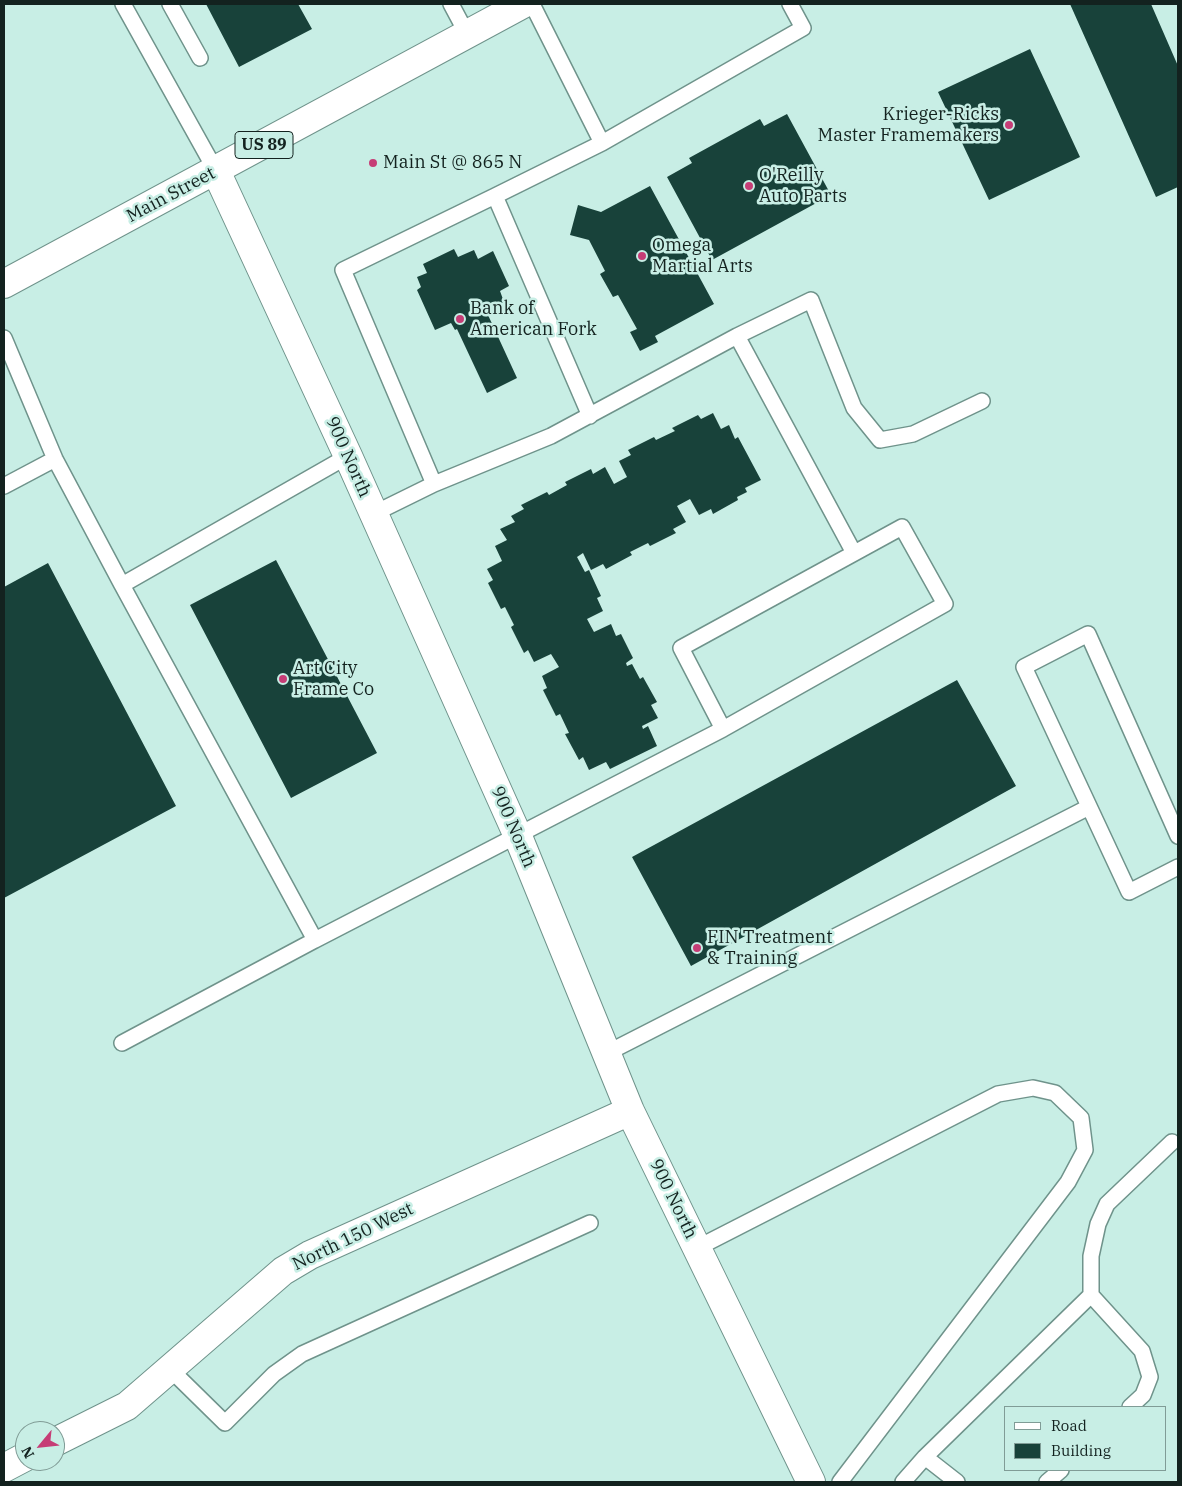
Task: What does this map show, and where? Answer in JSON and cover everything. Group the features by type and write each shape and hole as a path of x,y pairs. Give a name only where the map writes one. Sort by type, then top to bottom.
{"street":[{"name":"Main Street","path":"4,284 216,171 519,5"},
{"name":"900 North","path":"216,171 348,456 517,834 630,1111 811,1482"},
{"name":"North 150 West","path":"65,1437 126,1406 283,1271 310,1255 630,1111"}],"lane":[{"path":"124,4 216,171"},
{"path":"170,4 200,58"},
{"path":"451,4 467,34"},
{"path":"434,484 343,270 602,143 803,28 790,4"},
{"path":"519,5 602,143"},
{"path":"495,196 590,416"},
{"path":"373,514 434,484 552,436 738,336 811,300 854,408 880,440 913,434 982,401"},
{"path":"738,336 854,553"},
{"path":"4,338 55,458 315,940"},
{"path":"122,585 348,456"},
{"path":"4,486 55,458"},
{"path":"122,1043 517,834 724,729 945,604 902,527 681,648 724,729"},
{"path":"1178,836 1088,634 1024,667 1130,892 1178,867"},
{"path":"607,1053 1089,806"},
{"path":"697,1248 998,1094 1033,1088 1055,1093 1081,1118 1085,1150 1068,1182 840,1482"},
{"path":"1131,1406 1144,1396 1150,1377 1142,1350 1091,1295 1091,1256 1098,1224 1107,1204 1172,1142"},
{"path":"170,1370 225,1423 274,1374 302,1354 590,1223"},
{"path":"903,1482 925,1457 1091,1295"},
{"path":"925,1457 957,1482"},
{"path":"1047,1482 1060,1471"}],"building":[{"path":"206,4 298,4 312,29 239,67"},
{"path":"1070,4 1151,4 1178,66 1178,187 1156,197"},
{"name":"Krieger-Ricks Master Framemakers","path":"1030,49 1080,157 989,200 938,92"},
{"name":"O'Reilly Auto Parts","path":"787,114 831,195 712,260 667,177 692,163 689,158 760,119 764,126"},
{"name":"Omega Martial Arts","path":"650,186 714,304 655,336 658,342 640,351 630,332 637,329 618,295 613,297 600,274 605,271 589,240 570,235 578,205 601,212"},
{"name":"Bank of American Fork","path":"454,249 458,257 474,250 478,259 493,251 509,286 500,291 504,302 490,308 492,313 488,315 517,378 487,393 457,329 455,330 451,323 435,330 417,290 421,287 417,277 427,273 423,264"},
{"path":"713,413 721,429 729,425 735,439 738,437 761,480 745,488 747,492 737,497 738,500 713,514 711,509 699,515 690,499 677,506 686,522 673,529 676,533 650,546 648,543 630,552 632,555 606,569 603,564 591,570 583,553 577,557 585,572 589,570 601,596 597,598 603,611 587,619 594,632 611,624 616,636 621,634 633,658 626,663 627,666 632,664 640,679 643,677 657,702 651,705 658,718 642,726 643,729 648,726 657,746 610,769 606,762 589,770 583,757 579,760 565,734 569,733 560,714 556,716 543,690 547,688 542,676 559,667 551,654 534,662 528,650 524,653 511,627 514,625 505,607 501,609 488,583 493,580 487,569 502,561 495,546 507,540 500,529 515,522 511,516 524,509 521,505 547,492 549,495 567,485 565,482 591,469 593,474 605,467 614,484 627,477 619,461 631,455 628,450 654,437 656,440 675,431 672,428 698,415 701,419"},
{"name":"Art City Frame Co","path":"276,560 377,753 291,798 190,605"},
{"path":"48,563 176,806 4,898 4,587"},
{"path":"957,680 1016,786 691,966 632,857"}],"place":[{"name":"Krieger-Ricks Master Framemakers","path":"1009,125"},
{"name":"Main St @ 865 N","path":"373,163"},
{"name":"O'Reilly Auto Parts","path":"749,186"},
{"name":"Omega Martial Arts","path":"642,256"},
{"name":"Bank of American Fork","path":"460,319"},
{"name":"Art City Frame Co","path":"283,679"},
{"name":"FIN Treatment & Training","path":"697,948"}]}
